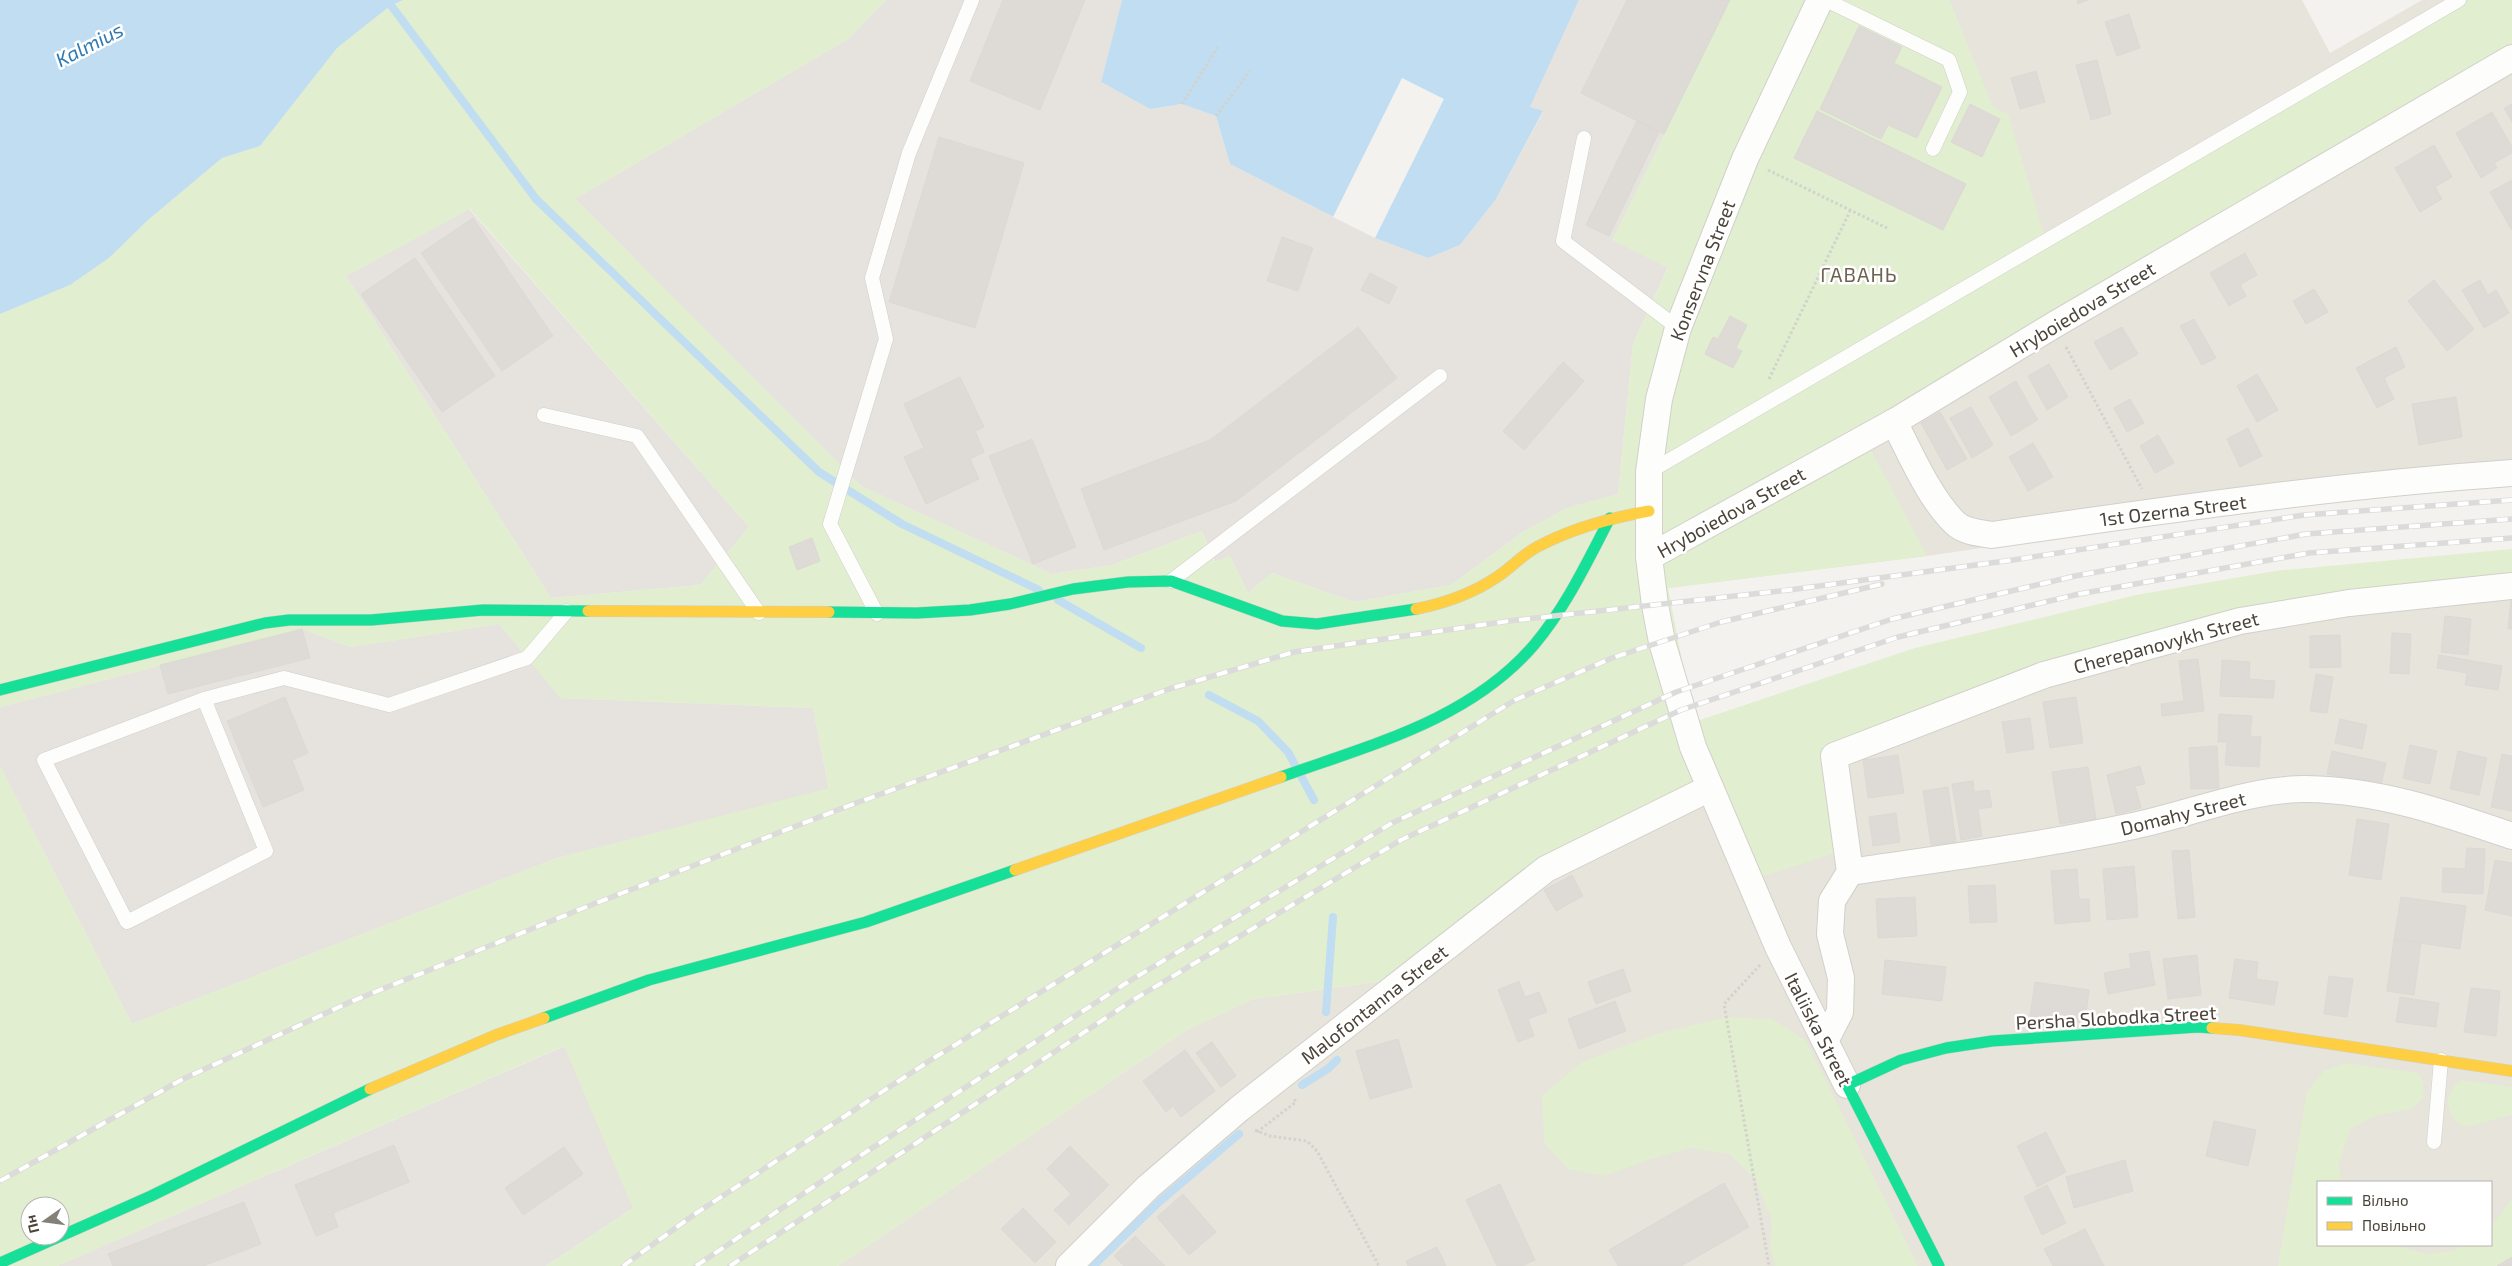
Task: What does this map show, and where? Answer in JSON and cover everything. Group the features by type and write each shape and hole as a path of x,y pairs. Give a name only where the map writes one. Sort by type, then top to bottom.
{"street":[{"name":"Konservna Street","path":"1710,788 1693,747 1671,675 1655,605 1649,557 1649,472 1659,400 1678,328 1745,159 1820,0"},
{"name":"Hryboiedova Street","path":"1649,557 1894,422 2054,325 2512,58"},
{"name":"1st Ozerna Street","path":"1894,422 1923,477 1956,525 1972,532 1992,535 2154,511 2413,480 2512,473"},
{"path":"0,690 265,623 316,619 371,620 483,610 877,614 970,610 1010,604 1073,589 1128,582 1171,580 1282,621 1317,624 1393,614 1442,604 1469,594 1498,577 1535,548 1570,531 1610,518 1649,511"},
{"path":"0,1263 151,1196 346,1100 496,1034 648,980 866,922 1410,731 1465,702 1519,662 1564,607 1610,518"},
{"name":"Cherepanovykh Street","path":"1850,872 1834,756 2044,675 2240,620 2349,603 2512,586"},
{"name":"Italiiska Street","path":"1710,788 1778,947 1938,1266"},
{"name":"Malofontanna Street","path":"1069,1266 1148,1187 1239,1109 1546,869 1710,788"},
{"name":"Domahy Street","path":"1850,872 2040,844 2135,826 2259,794 2304,789 2348,791 2420,804 2512,836"},
{"path":"1825,1041 1840,1012 1841,978 1830,934 1832,900 1850,872"},
{"name":"Persha Slobodka Street","path":"1847,1085 1901,1060 1946,1048 1992,1041 2198,1028 2238,1030 2512,1070"}],"lane":[{"path":"877,614 830,524 886,339 872,278 909,153 972,0"},
{"path":"1826,0 1949,60 1960,92 1933,149"},
{"path":"1649,472 2459,0"},
{"path":"1584,138 1564,241 1678,328"},
{"path":"1171,580 1440,376"},
{"path":"544,415 637,436 759,613"},
{"path":"204,699 266,851 127,922 44,760 204,699 284,678 388,705 527,658 567,611"},
{"path":"2434,1142 2441,1060"}],"path":[{"path":"1182,104 1218,47"},
{"path":"1216,116 1250,71"},
{"path":"1745,159 1889,229"},
{"path":"1754,410 1850,211"},
{"path":"2054,325 2154,511"},
{"path":"1769,1266 1724,1004 1778,947"},
{"path":"1296,1102 1257,1132 1307,1140 1318,1151 1378,1266"}],"shaded area":[{"path":"886,0 1122,0 1101,82 1150,109 1182,104 1216,116 1230,164 1375,238 1428,258 1460,245 1496,199 1543,112 1530,107 1579,0 1730,0 1613,240 1668,267 1633,344 1618,494 1567,508 1523,532 1451,585 1354,602 1272,573 1248,593 1230,556 1215,562 1202,531 1112,565 1052,574 861,486 575,199 848,39"},
{"path":"1949,0 2302,0 2330,53 2422,0 2512,0 2512,483 2288,503 1927,556 1668,588 1635,547 1636,472 2044,234"},
{"path":"469,209 749,527 700,585 551,598 346,276"},
{"path":"2512,575 2512,1266 838,1266 1188,1029 1253,999 1389,980 1695,783 1836,853 1821,748 2041,664"},
{"path":"499,624 561,698 813,708 829,789 557,858 132,1024 0,766 0,707 302,629 351,647"},
{"path":"565,1046 633,1208 546,1266 57,1266"}],"green space":[{"path":"403,0 886,0 848,39 575,199 861,486 1052,574 1112,565 1202,531 1214,562 1230,556 1248,593 1272,573 1354,602 1451,585 1523,532 1567,508 1618,494 1633,344 1668,268 1612,240 1730,0 1949,0 1993,107 2008,114 2044,234 1636,472 1635,547 1667,554 1865,439 1927,556 1668,588 1694,722 1915,648 2136,595 2275,571 2512,549 2512,575 2041,664 1821,748 1836,853 1754,879 1712,777 1389,980 1253,999 1188,1029 838,1266 546,1266 633,1208 564,1046 57,1266 0,1266 0,766 132,1024 557,858 829,788 813,708 560,698 499,624 351,647 302,629 0,707 0,314 70,285 109,258 148,220 222,158 260,146 337,48 390,6","holes":["470,209 749,527 700,585 551,598 346,276"]},
{"path":"2469,0 2512,0 2512,56 1663,542 1662,470"},
{"path":"1727,1017 1773,1019 1806,1041 1918,1266 1775,1266 1770,1243 1772,1221 1755,1179 1729,1154 1691,1148 1648,1160 1604,1176 1568,1169 1544,1143 1542,1096 1582,1062 1656,1034"},
{"path":"2346,1063 2417,1073 2423,1081 2424,1097 2413,1108 2372,1117 2350,1129 2339,1163 2341,1181 2317,1181 2317,1246 2398,1246 2427,1254 2454,1250 2461,1246 2492,1246 2492,1226 2512,1199 2512,1266 2278,1266 2307,1091 2324,1071"},
{"path":"2462,1080 2512,1087 2512,1115 2463,1127 2452,1117 2447,1100 2455,1085"}],"water":[{"name":"Kalmius","path":"0,0 403,0 390,6 337,48 260,146 222,158 148,220 109,258 70,285 0,314"},
{"path":"1122,0 1579,0 1530,107 1543,111 1496,199 1460,245 1428,258 1375,238 1230,164 1216,116 1182,104 1150,109 1101,82"}],"pier":[{"path":"1402,78 1444,99 1375,238 1333,217"}],"building":[{"path":"1003,0 1085,0 1040,110 970,81"},
{"path":"1627,0 1730,0 1664,134 1581,93"},
{"path":"2077,0 2088,0 2078,4"},
{"path":"2129,14 2140,48 2117,56 2105,22"},
{"path":"1859,26 1902,47 1894,63 1942,87 1917,138 1888,125 1881,139 1820,109"},
{"path":"2097,60 2111,114 2091,120 2076,65"},
{"path":"2036,71 2045,102 2020,109 2011,78"},
{"path":"1970,104 2000,119 1982,157 1951,142"},
{"path":"2512,104 2512,122 2504,108"},
{"path":"1817,111 1966,184 1943,230 1794,158"},
{"path":"2492,112 2512,147 2512,153 2494,163 2497,168 2481,178 2456,133"},
{"path":"1637,121 1659,132 1609,236 1586,225"},
{"path":"939,137 1024,163 975,328 889,302"},
{"path":"2434,145 2452,177 2435,187 2442,199 2420,212 2395,168"},
{"path":"2512,180 2512,229 2511,229 2490,192"},
{"path":"473,218 553,336 502,371 421,253"},
{"path":"1282,237 1313,248 1298,291 1267,281"},
{"path":"2245,253 2257,275 2240,285 2246,296 2229,306 2210,273"},
{"path":"415,258 495,376 442,412 361,294"},
{"path":"1370,273 1397,287 1389,304 1361,290"},
{"path":"2434,280 2474,329 2447,351 2408,301"},
{"path":"2480,280 2488,295 2496,290 2509,313 2484,328 2462,290"},
{"path":"2314,289 2328,312 2306,324 2293,301"},
{"path":"1730,316 1747,325 1736,348 1742,351 1733,368 1705,354 1713,337 1718,339"},
{"path":"2194,319 2216,358 2202,365 2180,326"},
{"path":"1358,327 1397,378 1236,501 1104,550 1081,489 1210,440"},
{"path":"2122,327 2138,354 2110,370 2094,342"},
{"path":"2396,347 2405,367 2384,378 2394,399 2377,408 2356,368"},
{"path":"1563,362 1584,381 1524,450 1503,431"},
{"path":"2049,364 2068,397 2047,410 2028,376"},
{"path":"2257,374 2278,410 2257,422 2237,386"},
{"path":"960,377 984,427 975,431 984,452 970,459 979,479 926,504 904,457 924,448 904,404"},
{"path":"2016,381 2038,420 2011,436 1989,397"},
{"path":"2456,397 2462,437 2419,445 2412,404"},
{"path":"2130,399 2144,423 2127,432 2114,408"},
{"path":"1971,407 1993,445 1972,458 1950,418"},
{"path":"1940,412 1967,459 1947,470 1921,423"},
{"path":"2248,428 2262,456 2240,467 2227,439"},
{"path":"2158,435 2174,463 2155,473 2140,446"},
{"path":"1032,439 1076,547 1033,564 989,456"},
{"path":"2033,443 2053,477 2028,491 2009,457"},
{"path":"812,538 820,561 797,570 789,547"},
{"path":"2511,600 2512,629 2508,629"},
{"path":"2445,616 2471,619 2468,655 2441,652"},
{"path":"302,629 310,658 168,694 160,665"},
{"path":"2392,633 2411,634 2409,674 2390,673"},
{"path":"2340,635 2341,667 2310,668 2310,636"},
{"path":"2439,655 2502,666 2498,690 2465,685 2467,673 2437,668"},
{"path":"2198,659 2204,711 2162,716 2161,704 2184,701 2179,661"},
{"path":"2222,660 2250,662 2249,679 2275,681 2273,698 2220,696"},
{"path":"2316,674 2333,677 2327,713 2310,711"},
{"path":"285,697 308,753 292,760 304,790 263,807 227,721"},
{"path":"2076,697 2083,743 2050,748 2043,702"},
{"path":"2219,714 2252,716 2250,736 2261,737 2259,767 2225,765 2227,742 2218,742"},
{"path":"2030,718 2034,749 2007,753 2002,722"},
{"path":"2340,719 2367,725 2362,749 2335,743"},
{"path":"2410,745 2437,751 2430,784 2403,778"},
{"path":"2217,746 2219,788 2191,789 2189,748"},
{"path":"2332,751 2386,763 2381,786 2327,774"},
{"path":"2458,751 2487,758 2479,795 2450,789"},
{"path":"2502,754 2512,756 2512,811 2491,807"},
{"path":"1898,755 1904,793 1868,798 1863,760"},
{"path":"2140,766 2145,784 2135,786 2141,808 2116,814 2107,775"},
{"path":"2088,767 2096,819 2060,824 2052,772"},
{"path":"1973,781 1974,792 1989,790 1992,807 1978,809 1982,836 1961,840 1952,784"},
{"path":"1948,787 1956,842 1931,845 1923,791"},
{"path":"1896,813 1900,842 1873,846 1869,817"},
{"path":"2357,819 2389,824 2381,880 2349,875"},
{"path":"2467,848 2485,849 2483,894 2442,892 2443,868 2465,869"},
{"path":"2189,850 2195,917 2178,919 2172,851"},
{"path":"2495,860 2512,863 2512,916 2485,910"},
{"path":"2134,866 2138,917 2107,920 2103,869"},
{"path":"2077,869 2079,899 2089,899 2090,921 2055,924 2051,871"},
{"path":"1572,875 1583,896 1556,911 1544,890"},
{"path":"1995,885 1997,922 1970,923 1968,886"},
{"path":"1915,897 1917,936 1878,938 1876,899"},
{"path":"2401,897 2466,906 2460,949 2394,939"},
{"path":"2394,939 2421,943 2414,995 2387,991"},
{"path":"2149,951 2155,985 2108,994 2104,973 2131,968 2129,954"},
{"path":"2197,955 2201,995 2168,999 2163,959"},
{"path":"2235,959 2258,962 2256,979 2278,982 2274,1005 2229,998"},
{"path":"1885,960 1946,967 1942,1001 1882,994"},
{"path":"1623,969 1631,991 1596,1004 1588,982"},
{"path":"2329,976 2353,979 2347,1017 2324,1014"},
{"path":"1519,981 1525,997 1539,992 1547,1012 1528,1019 1534,1036 1518,1042 1498,990"},
{"path":"2035,982 2089,990 2085,1023 2030,1016"},
{"path":"2471,988 2500,991 2496,1036 2464,1032"},
{"path":"2400,997 2439,1003 2436,1027 2396,1022"},
{"path":"1615,1001 1626,1031 1579,1049 1568,1019"},
{"path":"1398,1039 1412,1087 1370,1099 1356,1051"},
{"path":"1212,1042 1236,1076 1221,1087 1196,1053"},
{"path":"1185,1050 1215,1091 1181,1117 1173,1106 1166,1112 1143,1081"},
{"path":"2214,1121 2256,1130 2248,1166 2206,1156"},
{"path":"2046,1132 2066,1172 2037,1187 2017,1146"},
{"path":"394,1145 409,1182 333,1213 338,1227 316,1236 295,1185"},
{"path":"1070,1146 1109,1185 1069,1225 1054,1210 1071,1194 1047,1169"},
{"path":"564,1147 583,1174 523,1215 505,1188"},
{"path":"2125,1160 2133,1191 2074,1208 2066,1177"},
{"path":"1724,1183 1749,1227 1681,1266 1618,1266 1609,1250"},
{"path":"1500,1184 1535,1260 1522,1266 1497,1266 1466,1200"},
{"path":"2047,1185 2066,1223 2042,1235 2024,1197"},
{"path":"1183,1194 1216,1232 1189,1255 1157,1217"},
{"path":"244,1202 261,1244 203,1266 113,1266 108,1254"},
{"path":"1023,1208 1056,1242 1035,1263 1001,1229"},
{"path":"2085,1229 2104,1266 2053,1266 2044,1249"},
{"path":"1135,1236 1165,1266 1124,1266 1114,1256"},
{"path":"1437,1247 1446,1266 1408,1266 1406,1261"},
{"path":"2512,1257 2512,1266 2497,1266"}],"waterway":[{"path":"387,0 536,199 819,472 902,524 1039,590"},
{"path":"1058,600 1141,648"},
{"path":"1209,695 1258,721 1288,752 1314,800"},
{"path":"1326,1012 1333,917"},
{"path":"1302,1085 1329,1068 1337,1060"},
{"path":"1093,1266 1158,1203 1239,1134"}],"railway":[{"path":"0,1181 183,1079 350,1002 586,907 848,806 1169,689 1294,652 1509,621 1789,590 2013,560 2304,515 2512,500"},
{"path":"696,1266 846,1165 1123,985 1392,823 1676,692 1892,619 2075,576 2306,534 2512,519"},
{"path":"730,1266 1133,1000 1401,840 1681,710 1898,637 2079,594 2309,553 2512,538"},
{"path":"623,1266 695,1214 937,1056 1515,700 1612,658 1721,622 1882,584"}],"traffic: fast":[{"path":"1281,777 1417,727 1480,693 1508,671 1546,630 1575,584 1610,518"},
{"path":"829,612 917,613 970,610 1010,604 1073,589 1128,582 1171,581 1282,621 1317,624 1416,609"},
{"path":"0,690 265,623 289,620 371,620 483,610 588,611"},
{"path":"544,1018 649,980 866,922 1015,870"},
{"path":"1939,1266 1847,1085 1901,1060 1946,1048 1992,1041 2198,1027 2212,1028"},
{"path":"0,1263 151,1196 370,1089"}],"traffic: slow":[{"path":"1416,609 1448,601 1488,583 1532,550 1564,534 1606,520 1649,511"},
{"path":"588,611 829,612"},
{"path":"1015,870 1281,777"},
{"path":"370,1089 496,1035 544,1018"},
{"path":"2212,1028 2239,1030 2512,1071"}],"district":[{"name":"ГАВАНЬ","path":"1859,274"}]}
